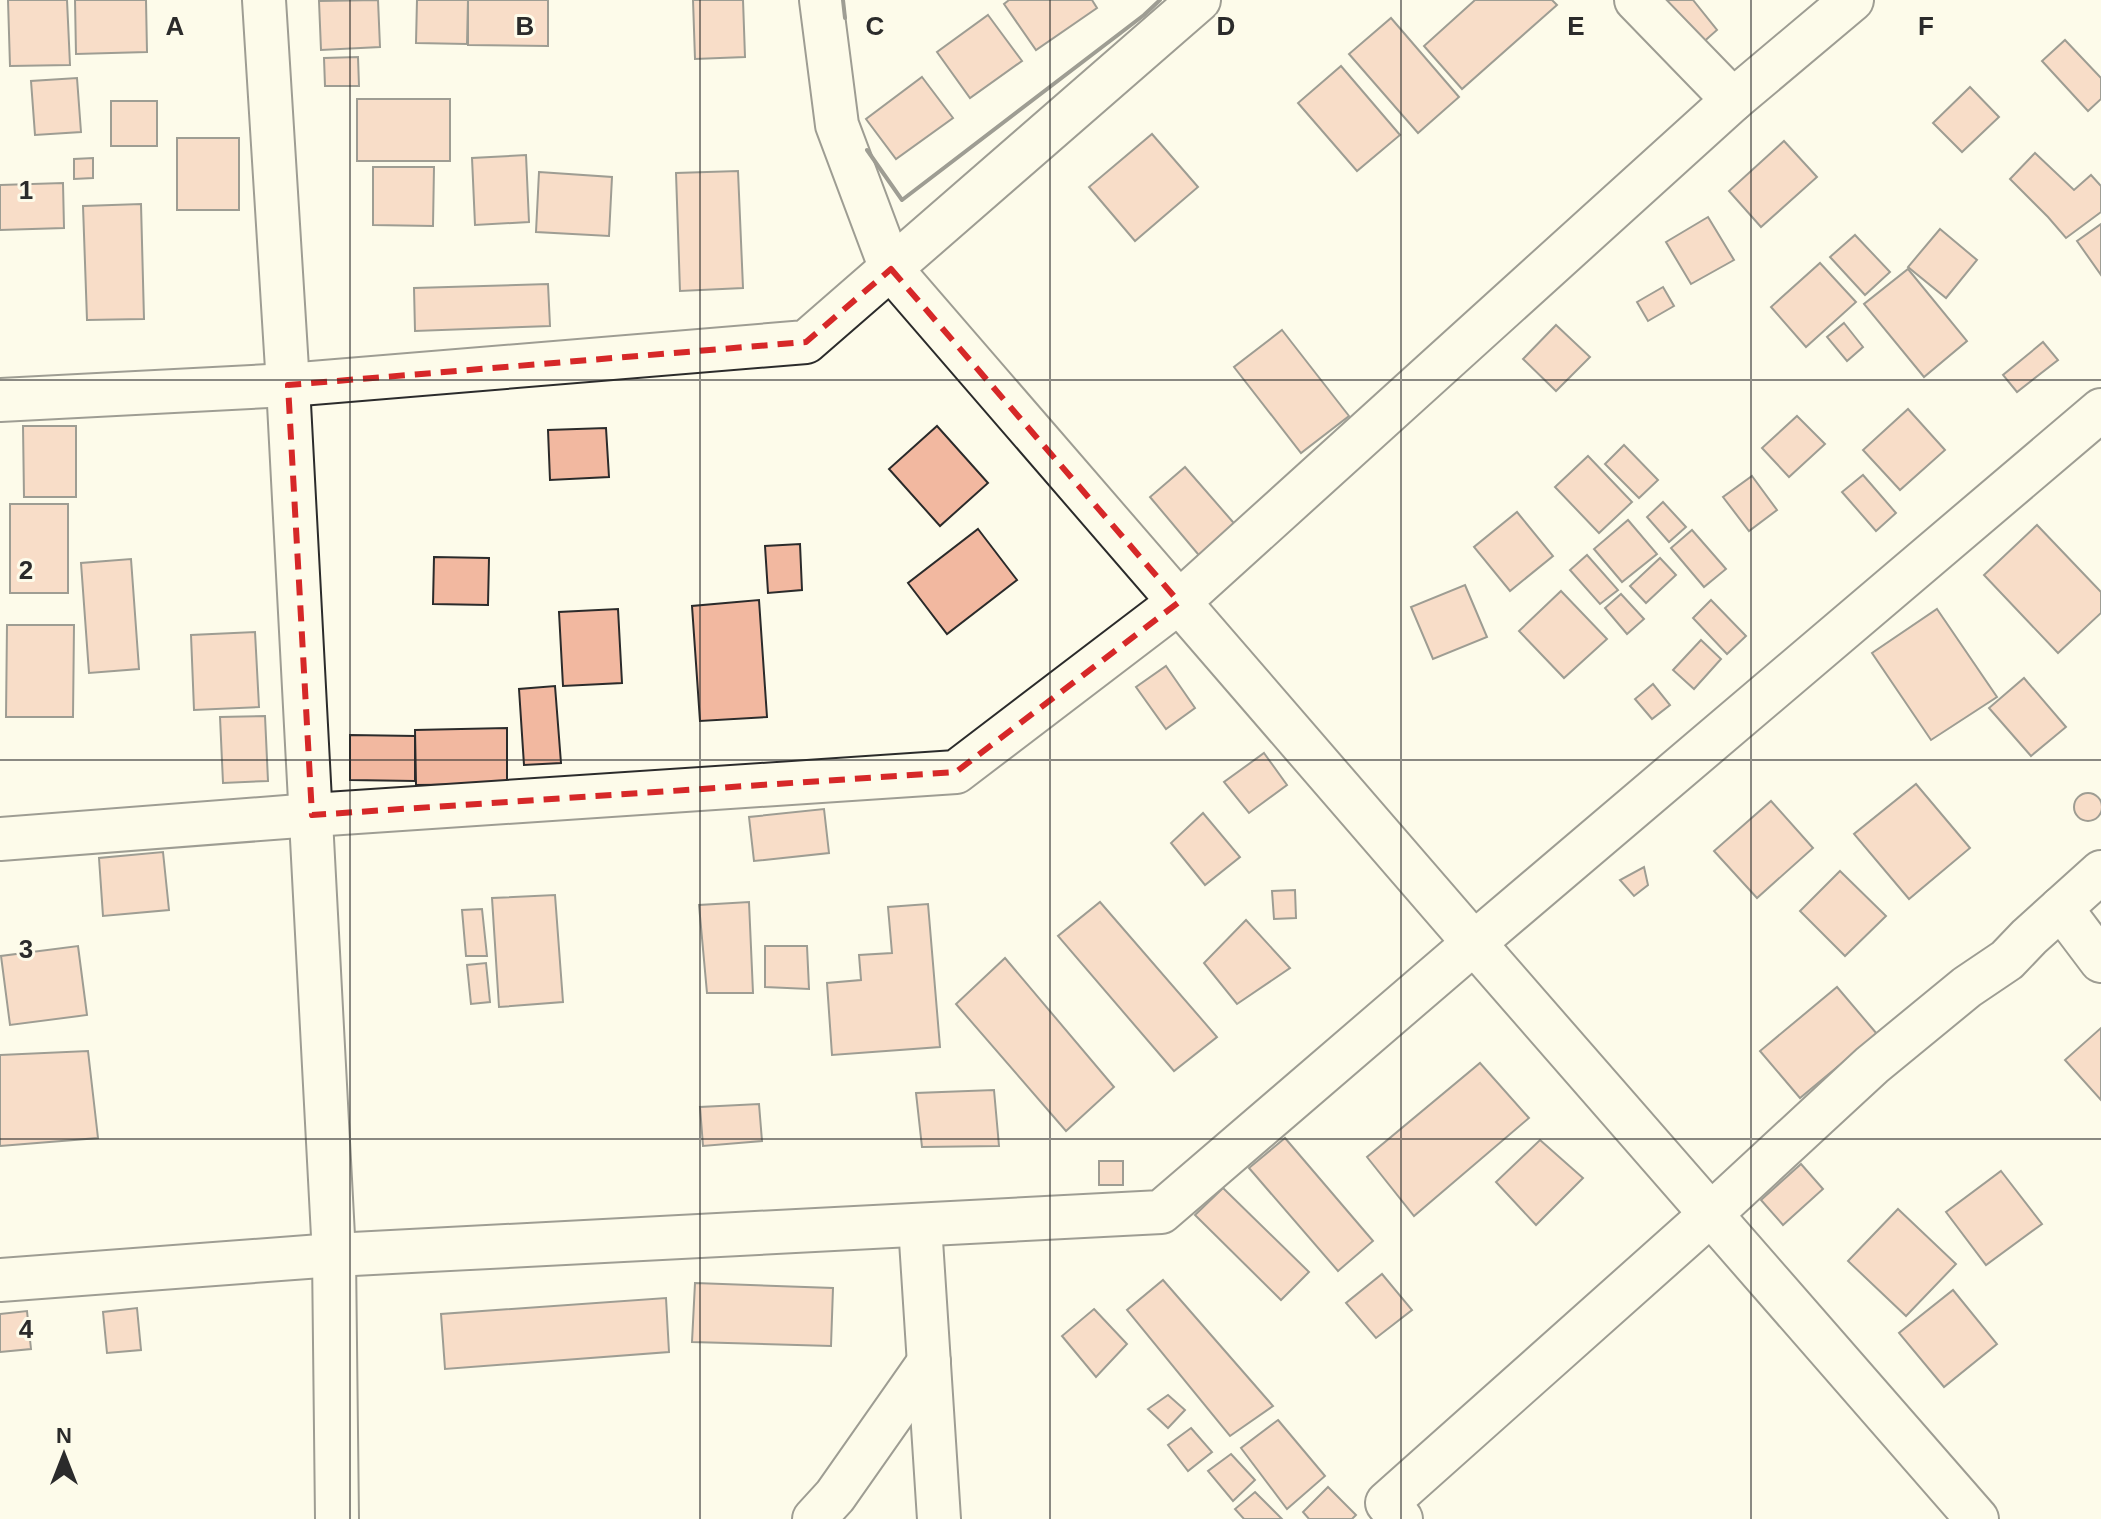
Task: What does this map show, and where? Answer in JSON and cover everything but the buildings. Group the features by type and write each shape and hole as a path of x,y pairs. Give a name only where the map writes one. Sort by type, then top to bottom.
{"street":[{"path":"264,0 312,815 334,1255 337,1519"},
{"path":"821,0 837,125 891,269 1977,1519"},
{"path":"0,400 288,385 806,342 1199,0"},
{"path":"1636,0 1733,100"},
{"path":"0,839 956,772 1179,602 1733,100 1852,0"},
{"path":"0,1280 334,1255 1161,1212 2101,410"},
{"path":"1401,1519 1387,1503 1711,1214 1872,1065 1967,987 2007,960 2101,872"},
{"path":"2061,908 2101,961"},
{"path":"920,1225 939,1519"},
{"path":"814,1519 835,1496 929,1362"}],"highlighted area":[{"path":"891,269 1179,602 956,772 312,815 288,385 806,342"}],"wall":[{"path":"843,0 845,18"},
{"path":"867,150 902,200 1160,0"}]}
